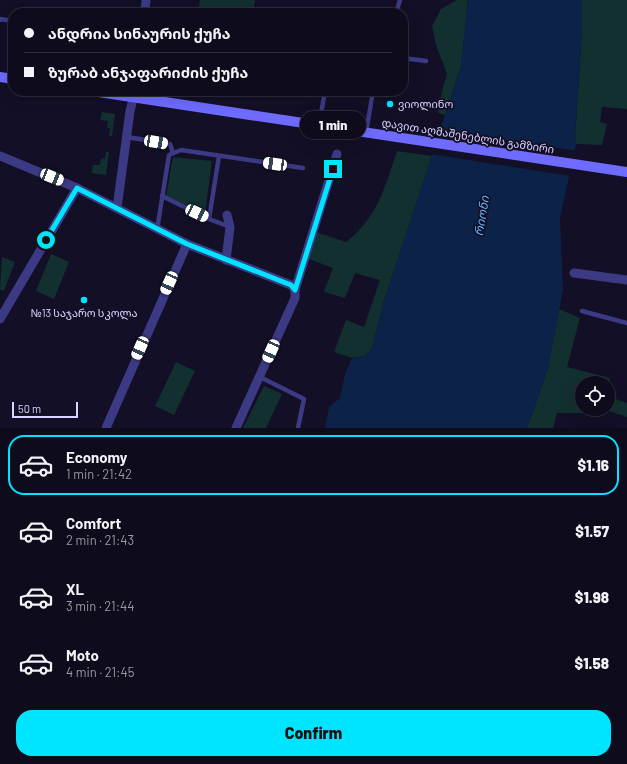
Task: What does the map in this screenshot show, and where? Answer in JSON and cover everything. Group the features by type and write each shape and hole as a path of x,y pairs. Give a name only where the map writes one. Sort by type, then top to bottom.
{"main road":[{"name":"დავით აღმაშენებლის გამზირი","path":"146,96 399,138 627,172"}],"street":[{"path":"117,208 134,96"},
{"path":"236,428 295,298 295,290 337,154"},
{"path":"0,156 77,188 187,244 291,285 295,290"},
{"path":"0,319 77,188"},
{"path":"226,260 230,227 227,215"},
{"path":"106,428 187,244"},
{"path":"574,273 627,280"}],"lane":[{"path":"408,59 426,61"},
{"path":"320,125 324,96"},
{"path":"366,132 372,96"},
{"path":"127,137 170,144 173,152"},
{"path":"157,230 169,155 173,152 181,150 304,168"},
{"path":"209,218 219,156"},
{"path":"162,196 230,227"},
{"path":"582,311 627,322"},
{"path":"260,377 304,399 298,428"}],"green space":[{"path":"200,0 255,0 254,8 199,8"},
{"path":"457,0 468,0 461,66 445,115 438,113 447,74 436,45 432,26 441,9"},
{"path":"582,0 627,0 627,109 602,107 600,122 607,124 602,145 576,144 575,136 582,32"},
{"path":"102,112 115,114 112,136 109,136 110,128 107,128 108,121 100,120"},
{"path":"397,151 432,156 383,304 372,349 365,356 352,358 334,352 346,320 364,327 380,280 355,273 345,298 324,292 333,268 304,257 313,231 346,242 366,222 379,201"},
{"path":"106,152 109,152 106,175 92,173 93,165 100,165 101,158 105,159"},
{"path":"173,157 212,161 205,214 166,196"},
{"path":"51,254 69,262 54,299 36,291"},
{"path":"2,257 15,262 4,291 0,289"},
{"path":"559,309 580,318 567,367 602,376 575,376 575,413 557,413 553,428 527,428 548,368"},
{"path":"176,362 195,371 174,415 155,406"},
{"path":"264,386 282,394 266,428 243,428"},
{"path":"615,399 627,403 627,417 615,413"}],"water":[{"name":"რიონი","path":"468,0 582,0 582,32 575,136 576,144 560,218 563,290 548,368 527,428 325,428 329,407 340,398 345,374 352,358 365,356 372,349 383,304 461,66"}],"pier":[{"path":"438,130 577,151 571,176 430,154"}],"place":[{"name":"ვიოლინო","path":"390,104"},
{"name":"№13 საჯარო სკოლა","path":"84,300"}],"route":[{"path":"46,240 77,188 157,230 187,244 291,285 295,290 333,169"}]}
